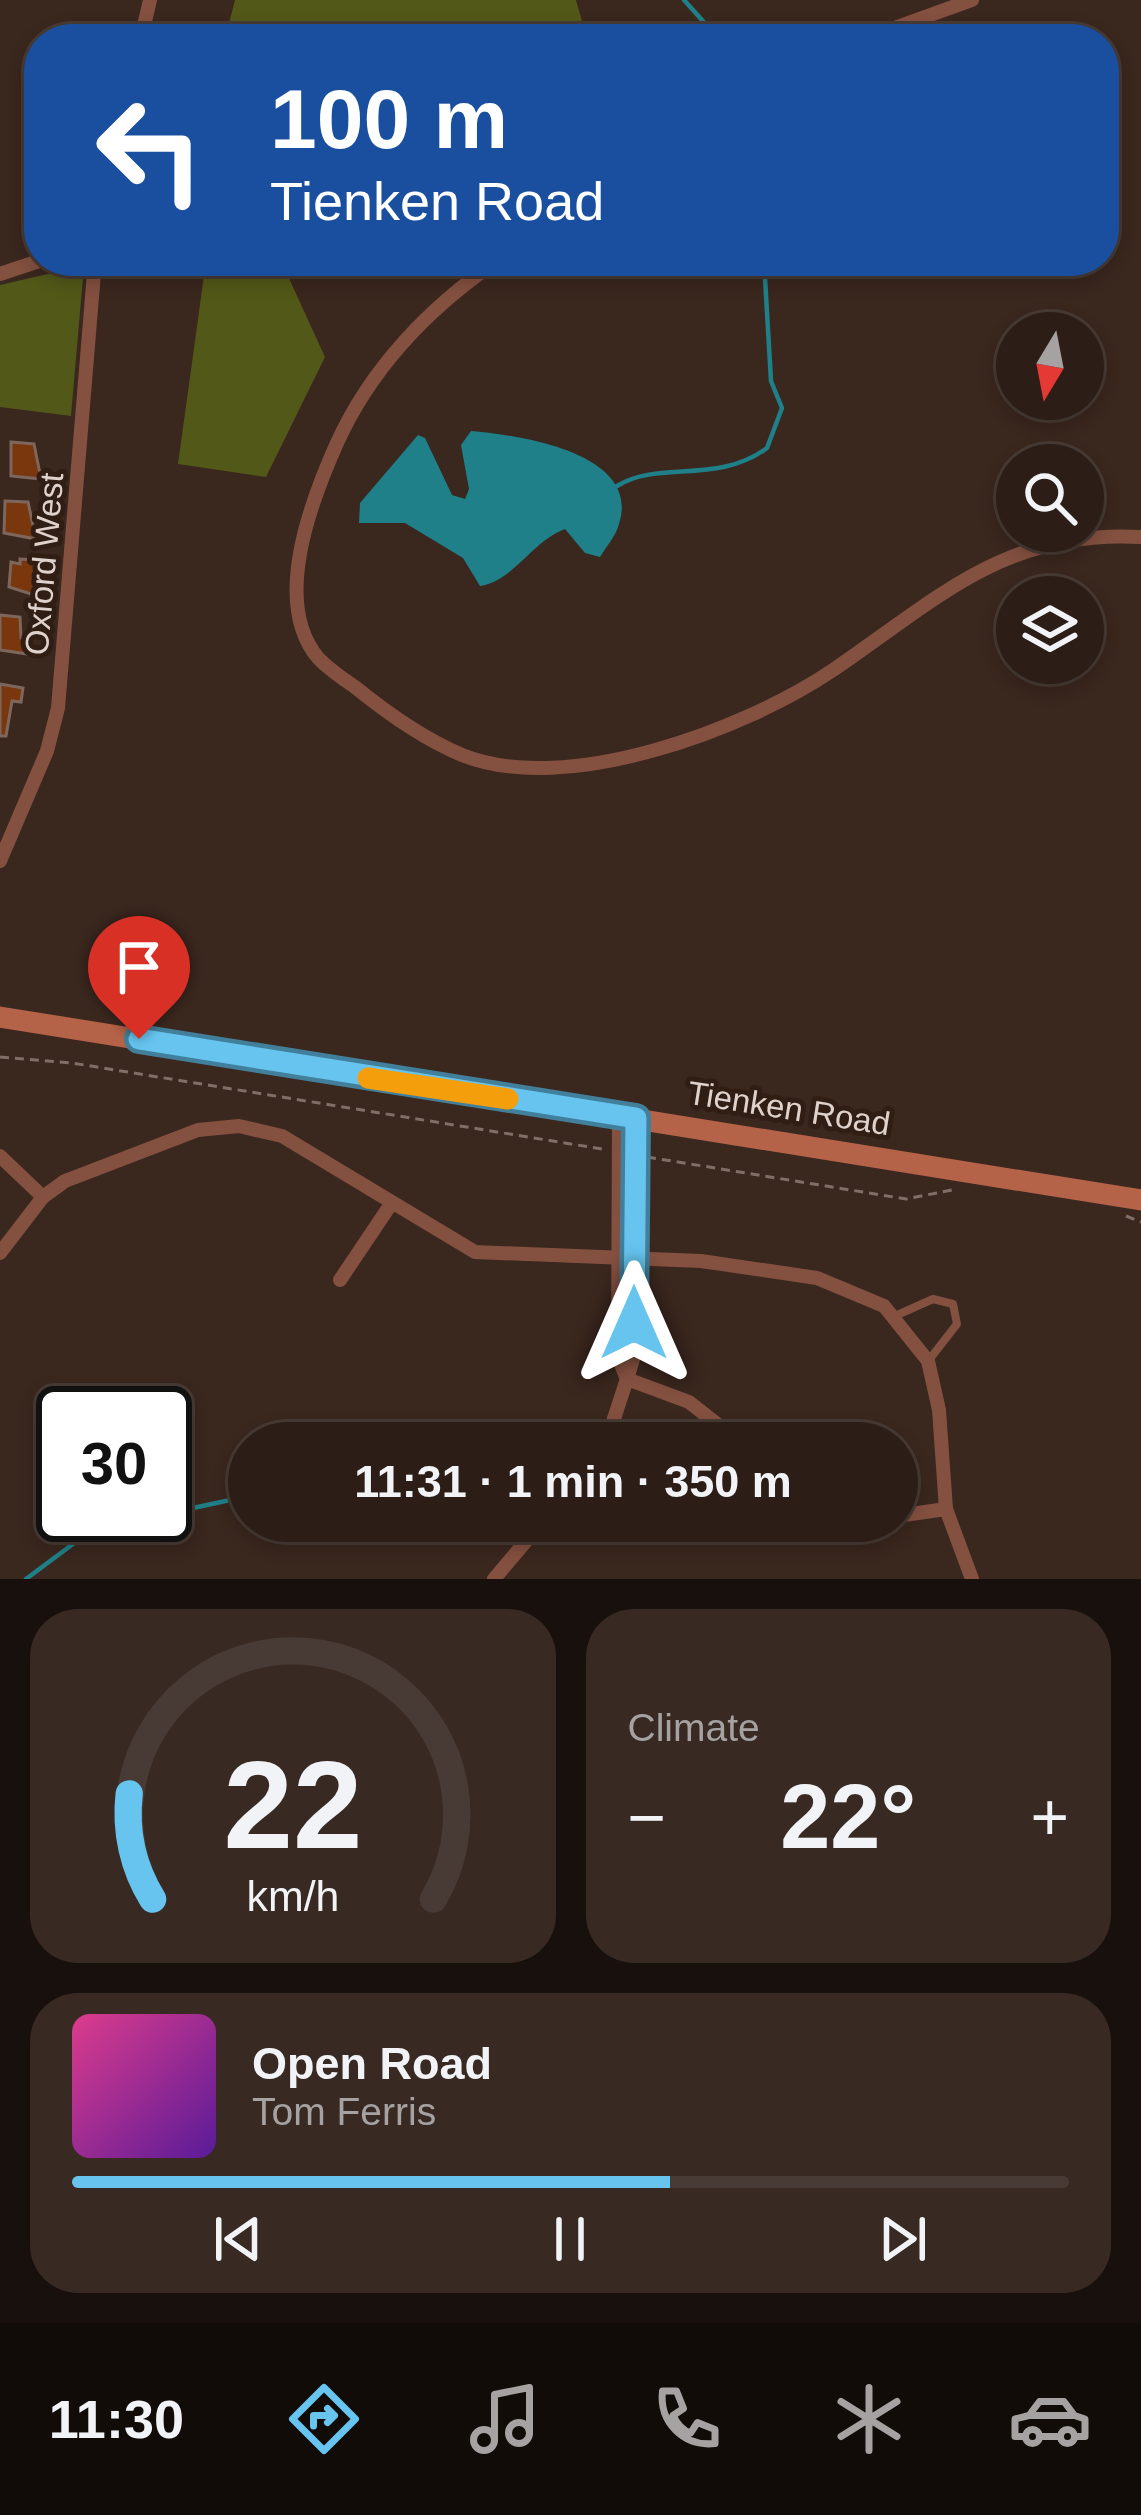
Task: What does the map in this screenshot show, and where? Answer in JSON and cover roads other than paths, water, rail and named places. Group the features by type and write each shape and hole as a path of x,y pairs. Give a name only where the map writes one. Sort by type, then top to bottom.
{"street":[{"path":"906,24 972,0"},
{"name":"Oxford West","path":"0,861 47,752 58,708 93,276"},
{"path":"475,276 411,333 343,428 317,495 296,613 317,657 407,724 464,755 546,768 622,757 730,725 776,706 834,670 981,568 1078,538 1141,537"},
{"name":"Tienken Road","path":"0,1017 1141,1200"},
{"path":"627,1116 619,1152 627,1257"},
{"path":"613,1422 627,1379 618,1358 635,1155 627,1116"},
{"path":"0,1252 43,1197 88,1170 198,1130 239,1126 282,1136 475,1252 627,1257 817,1277 856,1291 895,1316 928,1361 939,1410 946,1509 972,1579"},
{"path":"0,1156 43,1197"},
{"path":"340,1280 391,1204"},
{"path":"627,1379 689,1402 714,1422"},
{"path":"918,1513 946,1509"},
{"path":"494,1579 525,1542"}],"lane":[{"path":"895,1316 932,1299 952,1304 958,1324 928,1361"}],"water":[{"path":"471,431 571,452 612,480 621,499 619,524 600,557 585,553 565,529 503,576 480,586 463,558 405,523 359,523 360,503 418,435 425,438 452,495 465,499 469,489 461,445"}],"waterway":[{"path":"684,0 706,24"},
{"path":"617,486 651,474 728,466 767,448 782,408 771,381 765,276"},
{"path":"192,1508 228,1500"},
{"path":"26,1579 76,1542"}]}
